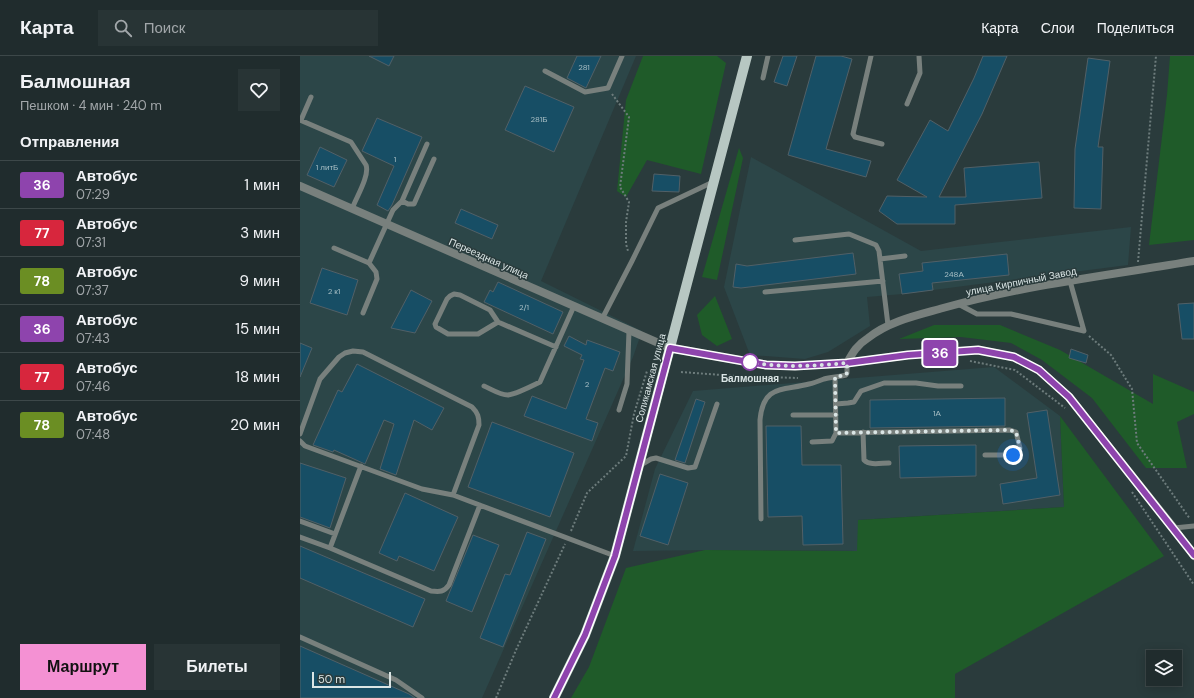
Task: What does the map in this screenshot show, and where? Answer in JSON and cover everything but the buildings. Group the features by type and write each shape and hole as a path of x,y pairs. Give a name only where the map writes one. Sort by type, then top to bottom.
{"main road":[{"name":"Соликамская улица","path":"554,698 585,635 615,556 746,57"}],"street":[{"name":"Переездная улица","path":"300,186 670,348 766,365 795,366 847,363 908,355 978,350 1014,357 1039,370 1069,397 1194,555"},
{"name":"улица Кирпичный Завод","path":"847,363 856,347 869,337 888,325 921,314 996,294 1194,261"}],"lane":[{"path":"545,72 585,92 608,88 622,56"},
{"path":"763,78 768,56"},
{"path":"871,56 853,134 855,137 882,144"},
{"path":"907,104 920,73 919,56"},
{"path":"311,97 300,120 350,142 366,165 367,175 352,209"},
{"path":"370,263 393,210 402,201 427,144"},
{"path":"402,201 408,204 414,204 434,159"},
{"path":"602,319 658,208 714,181"},
{"path":"795,240 849,234 876,245 880,259 888,325"},
{"path":"334,248 370,263 376,272 377,279 363,313"},
{"path":"880,259 905,256"},
{"path":"765,292 883,281"},
{"path":"957,304 977,314 1011,314 1084,331 1070,281"},
{"path":"498,322 478,334 448,334 436,327 435,324 447,299 454,294 460,295 490,310 498,322 556,347"},
{"path":"484,386 507,395 540,382 574,306"},
{"path":"619,410 627,384 629,331"},
{"path":"300,434 320,379 339,357 345,353 353,351 363,352 472,407 477,411 479,425 453,494"},
{"path":"761,519 760,420 761,410 765,400 772,393 782,389 846,375 847,363"},
{"path":"812,442 832,442 836,433 835,377"},
{"path":"836,404 851,403 856,400 861,391 884,384 916,383 938,386 961,386"},
{"path":"638,467 651,459 656,458 688,468 695,467 717,404"},
{"path":"793,415 836,415"},
{"path":"836,433 1010,430 1016,432 1020,448 1019,453 1013,455 984,455"},
{"path":"863,432 864,460 867,463 889,463"},
{"path":"300,440 305,446 422,489 453,494 615,556"},
{"path":"330,548 361,466"},
{"path":"300,537 330,548 431,591 439,592 445,590 449,585 480,505"},
{"path":"300,521 335,534"},
{"path":"1174,528 1194,526"},
{"path":"300,637 396,680 422,698"}],"path":[{"path":"1138,270 1156,56"},
{"path":"608,88 629,117 620,187 629,202 626,222 626,244 632,261"},
{"path":"1084,331 1111,356 1132,389 1137,443 1194,526"},
{"path":"968,360 1015,370 1066,409"},
{"path":"681,372 735,376 800,378"},
{"path":"1129,488 1194,586"}],"shaded area":[{"path":"300,56 636,56 541,281 642,331 633,357 482,698 300,698"},
{"path":"751,157 921,251 1131,227 1128,265 902,294 867,297 870,326 828,352 805,359 750,355 724,287"},
{"path":"994,367 1060,416 1064,507 858,520 858,551 633,551 655,469 693,391"}],"green space":[{"path":"643,56 717,56 726,63 701,174 647,160 626,197 617,191 626,100"},
{"path":"1170,56 1194,56 1194,240 1149,245 1167,95"},
{"path":"739,148 743,158 717,280 702,277"},
{"path":"715,296 732,339 717,346 702,335 697,315"},
{"path":"934,325 1000,325 1060,350 1153,404 1153,374 1194,392 1194,414 1177,422 1187,468 1146,468 1092,398 1042,360 1011,343 961,337 899,339"},
{"path":"1060,416 1164,556 955,674 955,698 571,698 589,667 626,568 705,550 857,551 858,520 1064,507"}],"bus line":[{"name":"36","path":"554,698 585,635 615,556 670,348 766,365 795,366 847,363 908,355 978,350 1014,357 1039,370 1069,397 1194,555"}],"place":[{"name":"Балмошная","path":"750,362"}],"route":[{"path":"750,362 766,365 795,366 847,363 846,375 835,377 836,433 1014,430 1018,435 1020,451 1019,453 1013,455"}]}
